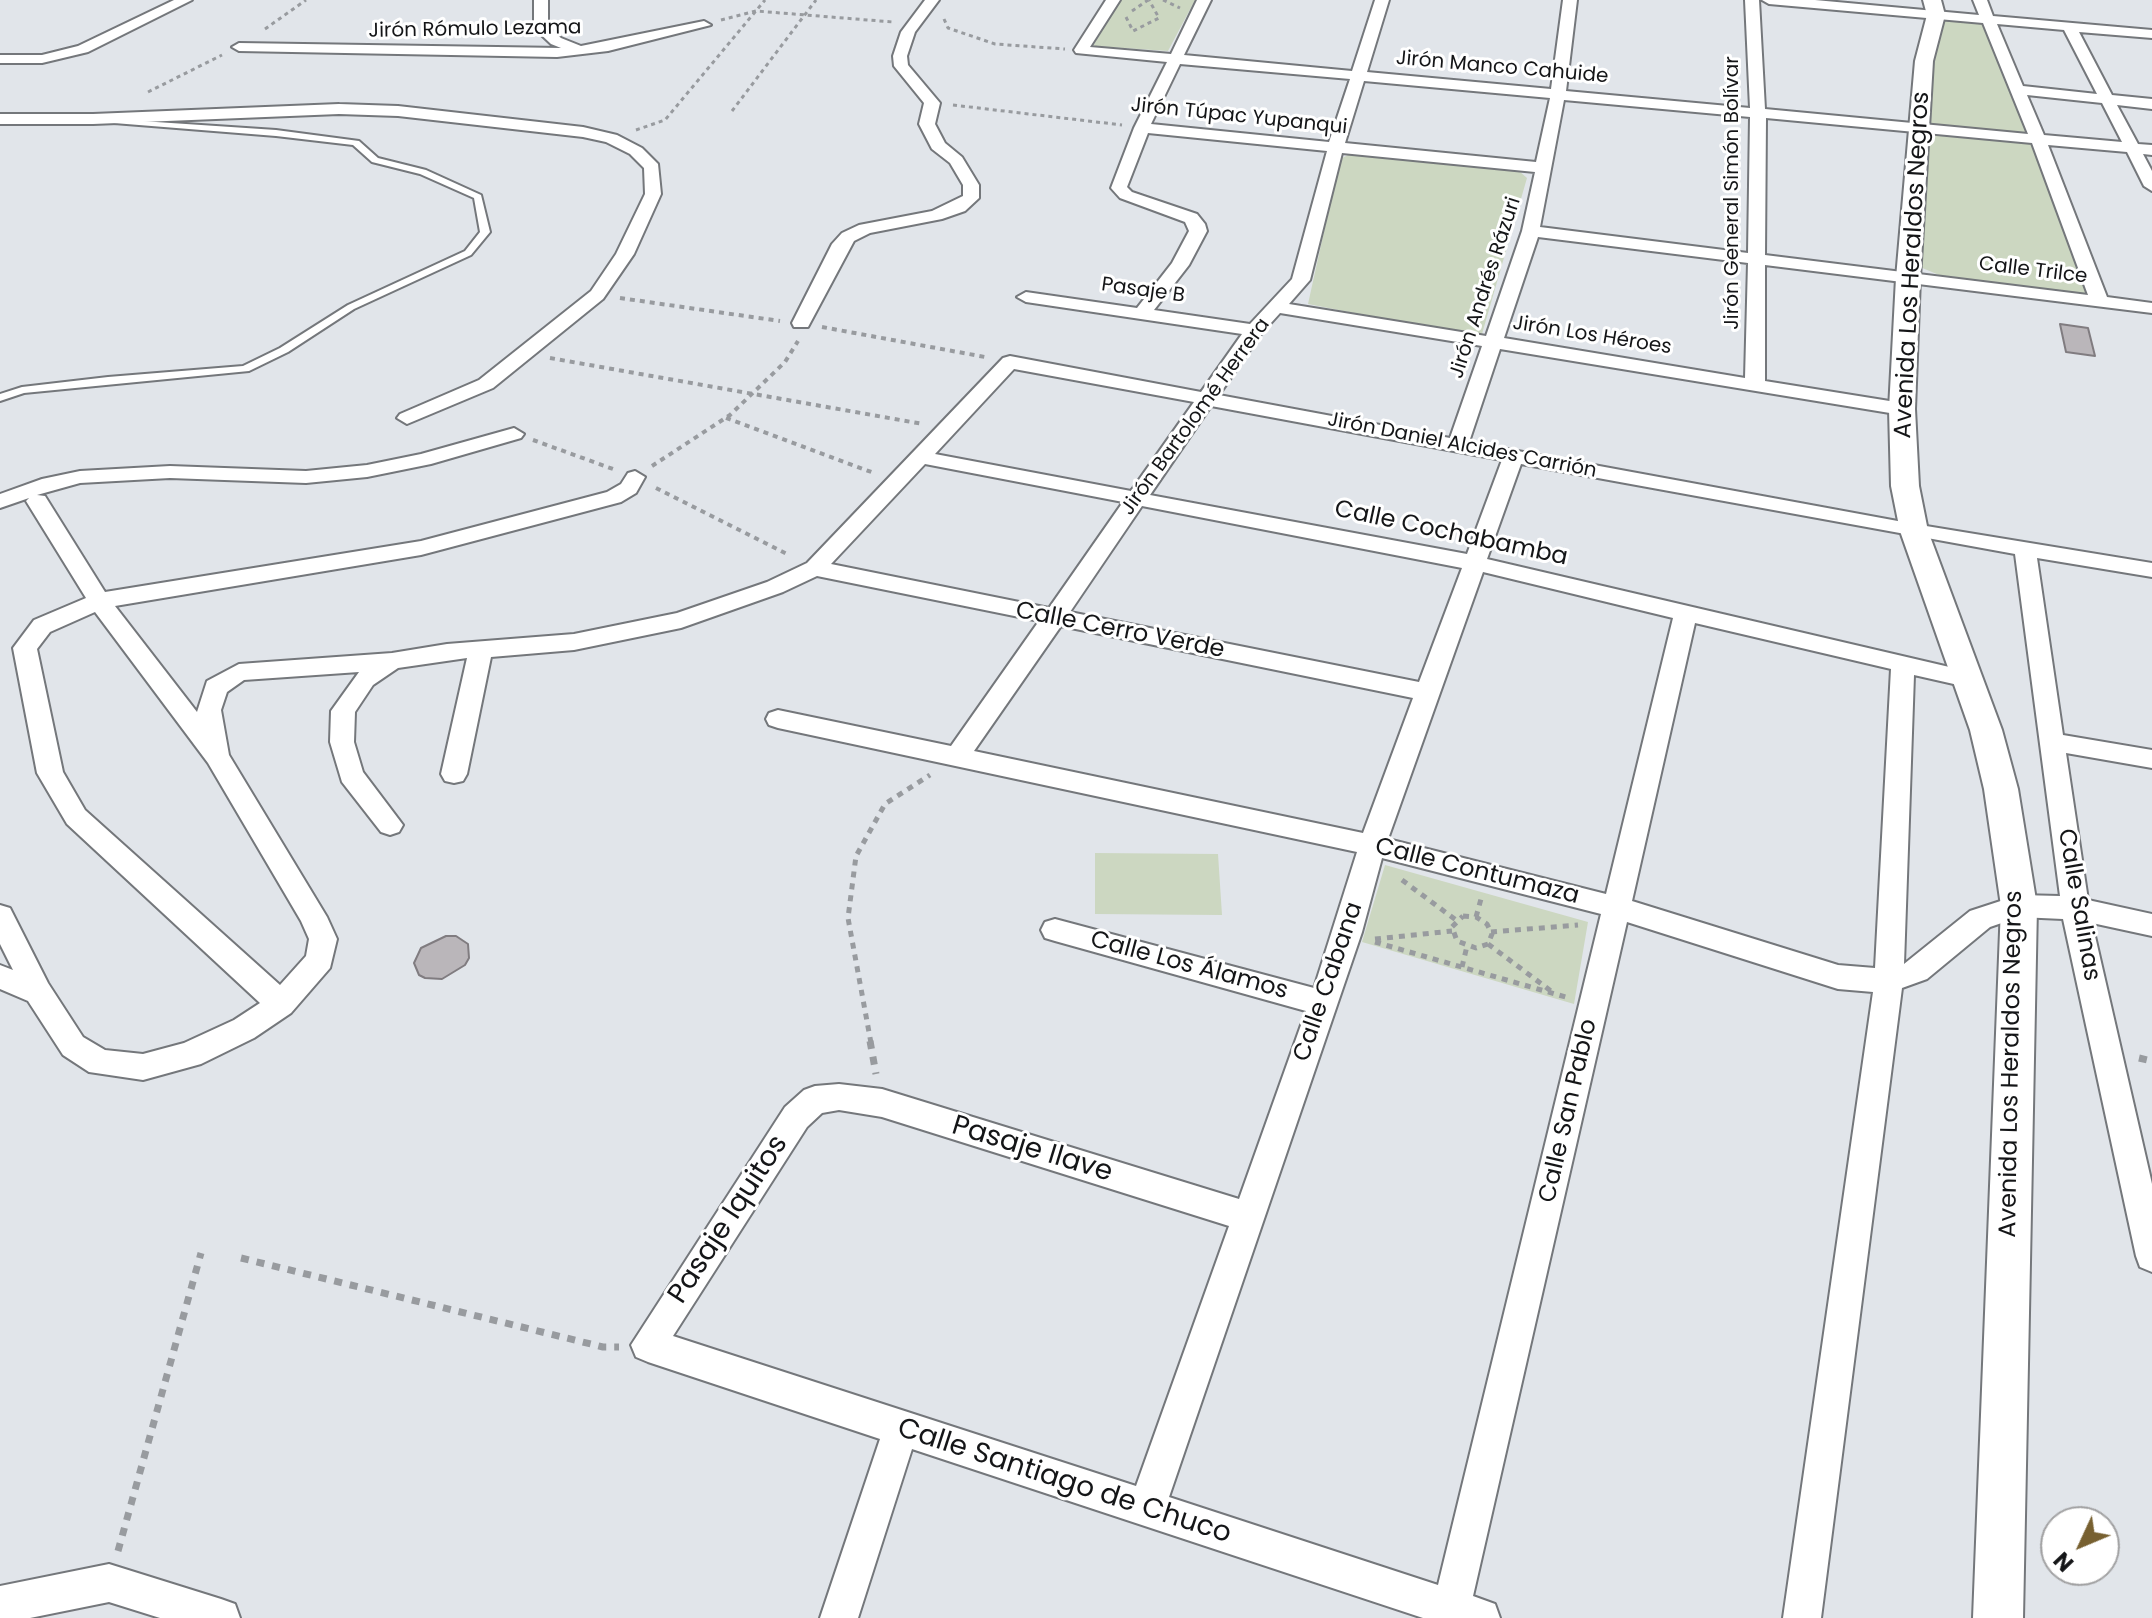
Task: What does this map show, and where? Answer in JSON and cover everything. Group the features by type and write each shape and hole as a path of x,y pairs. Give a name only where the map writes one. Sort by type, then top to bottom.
{"street":[{"path":"0,59 42,59 83,49 185,0"},
{"path":"541,0 541,28 556,41 578,50"},
{"path":"801,323 841,244 848,237 865,229 936,215 959,207 971,198 971,185 956,160 938,146 927,124 932,103 901,66 900,56 914,23 932,0"},
{"path":"1081,50 1113,0"},
{"path":"1142,313 1180,265 1198,231 1197,224 1191,218 1126,195 1119,188 1142,128 1204,0"},
{"name":"Jirón Bartolomé Herrera","path":"957,757 1254,330 1301,280 1336,146 1382,0"},
{"name":"Jirón Andrés Rázuri","path":"1458,445 1531,231 1558,93 1570,0"},
{"name":"Jirón General Simón Bolívar","path":"1752,0 1758,112 1755,385"},
{"path":"1769,0 1934,7 1987,19 2152,34"},
{"path":"1980,0 2038,139 2100,302"},
{"name":"Avenida Los Heraldos Negros","path":"1934,7 1924,61 1908,278 1902,409 1905,486 1914,531 1986,730 2001,789 2019,906 1998,1618"},
{"name":"Jirón Rómulo Lezama","path":"239,47 457,53 578,50 608,47 704,25"},
{"path":"2069,26 2152,186"},
{"name":"Jirón Manco Cahuide","path":"1081,50 2152,150"},
{"path":"2018,90 2152,104"},
{"path":"0,119 93,119 339,109 398,111 583,132 611,138 636,151 652,167 653,194 625,254 597,295 486,384 407,418"},
{"name":"Jirón Túpac Yupanqui","path":"1142,128 1544,168"},
{"name":"Calle Trilce","path":"1531,231 2152,308"},
{"name":"Pasaje B","path":"1026,297 1254,330"},
{"name":"Jirón Los Héroes","path":"1276,307 1902,409"},
{"name":"Jirón Daniel Alcides Carrión","path":"947,428 1010,362 1914,531 2152,570"},
{"path":"217,756 209,710 216,687 239,672 392,661 481,649 574,642 681,620 775,587 815,568 947,428"},
{"path":"0,501 49,483 80,477 170,472 306,477 367,471 424,460 514,434"},
{"name":"Calle Cabana","path":"1146,1509 1348,932 1372,845 1514,455"},
{"name":"Calle Cochabamba","path":"920,457 1474,563 1967,679"},
{"path":"281,1004 76,817 50,773 25,648 42,626 99,601 421,548 614,497 629,488 635,477"},
{"path":"0,916 38,992 73,1046 100,1063 143,1067 190,1055 244,1029 281,1004 320,960 323,939 217,756 99,601 37,501"},
{"name":"Calle Salinas","path":"2025,550 2075,908 2152,1256"},
{"name":"Calle Cerro Verde","path":"815,568 1426,692"},
{"name":"Calle San Pablo","path":"1466,1613 1615,907 1686,613"},
{"path":"454,774 481,649"},
{"path":"390,825 351,775 342,742 343,711 365,679 392,661"},
{"path":"1802,1618 1889,981 1903,663"},
{"name":"Calle Contumaza","path":"778,719 1372,845 1615,907 1838,977 1889,981 1917,971 1980,919 2019,906 2075,908 2152,925"},
{"path":"2053,742 2152,759"},
{"name":"Calle Los Álamos","path":"1055,930 1323,1003"},
{"path":"0,977 38,992"},
{"name":"Pasaje Ilave","path":"815,1100 839,1097 882,1103 1248,1217"},
{"name":"Pasaje Iquitos","path":"648,1345 796,1117 815,1100"},
{"name":"Calle Santiago de Chuco","path":"648,1345 1146,1509 1406,1606 1466,1613"},
{"path":"839,1618 901,1428"},
{"path":"0,1605 109,1583 221,1618"}],"lane":[{"path":"0,398 22,390 79,383 245,369 284,350 351,307 468,253 485,232 478,197 423,172 375,160 356,143 276,133 93,119"}],"path":[{"path":"611,138 665,120 765,0"},
{"path":"732,111 816,0"},
{"path":"1148,0 1159,18 1133,31 1125,15 1148,0"},
{"path":"1163,0 1184,10"},
{"path":"704,25 756,11 914,23"},
{"path":"941,13 948,28 995,44 1081,50"},
{"name":"Jirón Túpac Yupanqui","path":"932,103 1142,128"},
{"path":"635,477 726,418 754,395 785,362 805,329 801,323"},
{"path":"527,354 947,428"},
{"path":"726,418 897,482"},
{"path":"514,434 635,477 815,568"},
{"path":"882,1103 848,918 856,856 885,804 957,757"},
{"path":"1414,876 1400,875 1456,920"},
{"path":"1468,891 1496,899"},
{"path":"1476,917 1482,895"},
{"path":"1488,944 1491,932 1487,924 1476,917 1463,916 1456,920 1452,931 1457,941 1467,946 1488,944 1553,993"},
{"path":"1555,916 1584,925"},
{"path":"1367,940 1371,925"},
{"path":"1491,932 1584,925"},
{"path":"1581,940 1584,925"},
{"path":"1367,940 1452,931"},
{"path":"1367,940 1570,999 1573,984"},
{"path":"1462,967 1467,946"},
{"path":"109,1583 201,1253"},
{"path":"241,1258 603,1347 648,1345"}],"green space":[{"path":"1120,0 1195,0 1168,51 1093,46"},
{"path":"1941,18 1985,21 2033,135 1925,125 1925,88"},
{"path":"1925,129 2034,140 2093,295 1939,275 1920,267"},
{"path":"1352,153 1507,169 1519,171 1527,178 1482,334 1470,336 1308,304 1340,159"},
{"path":"1095,853 1218,854 1222,915 1095,914"},
{"path":"1385,865 1588,922 1574,1004 1362,942"}],"building":[{"path":"2060,324 2088,328 2095,356 2066,352"},
{"path":"446,936 456,936 468,944 469,958 465,965 442,979 419,975 414,963 421,948"}]}
